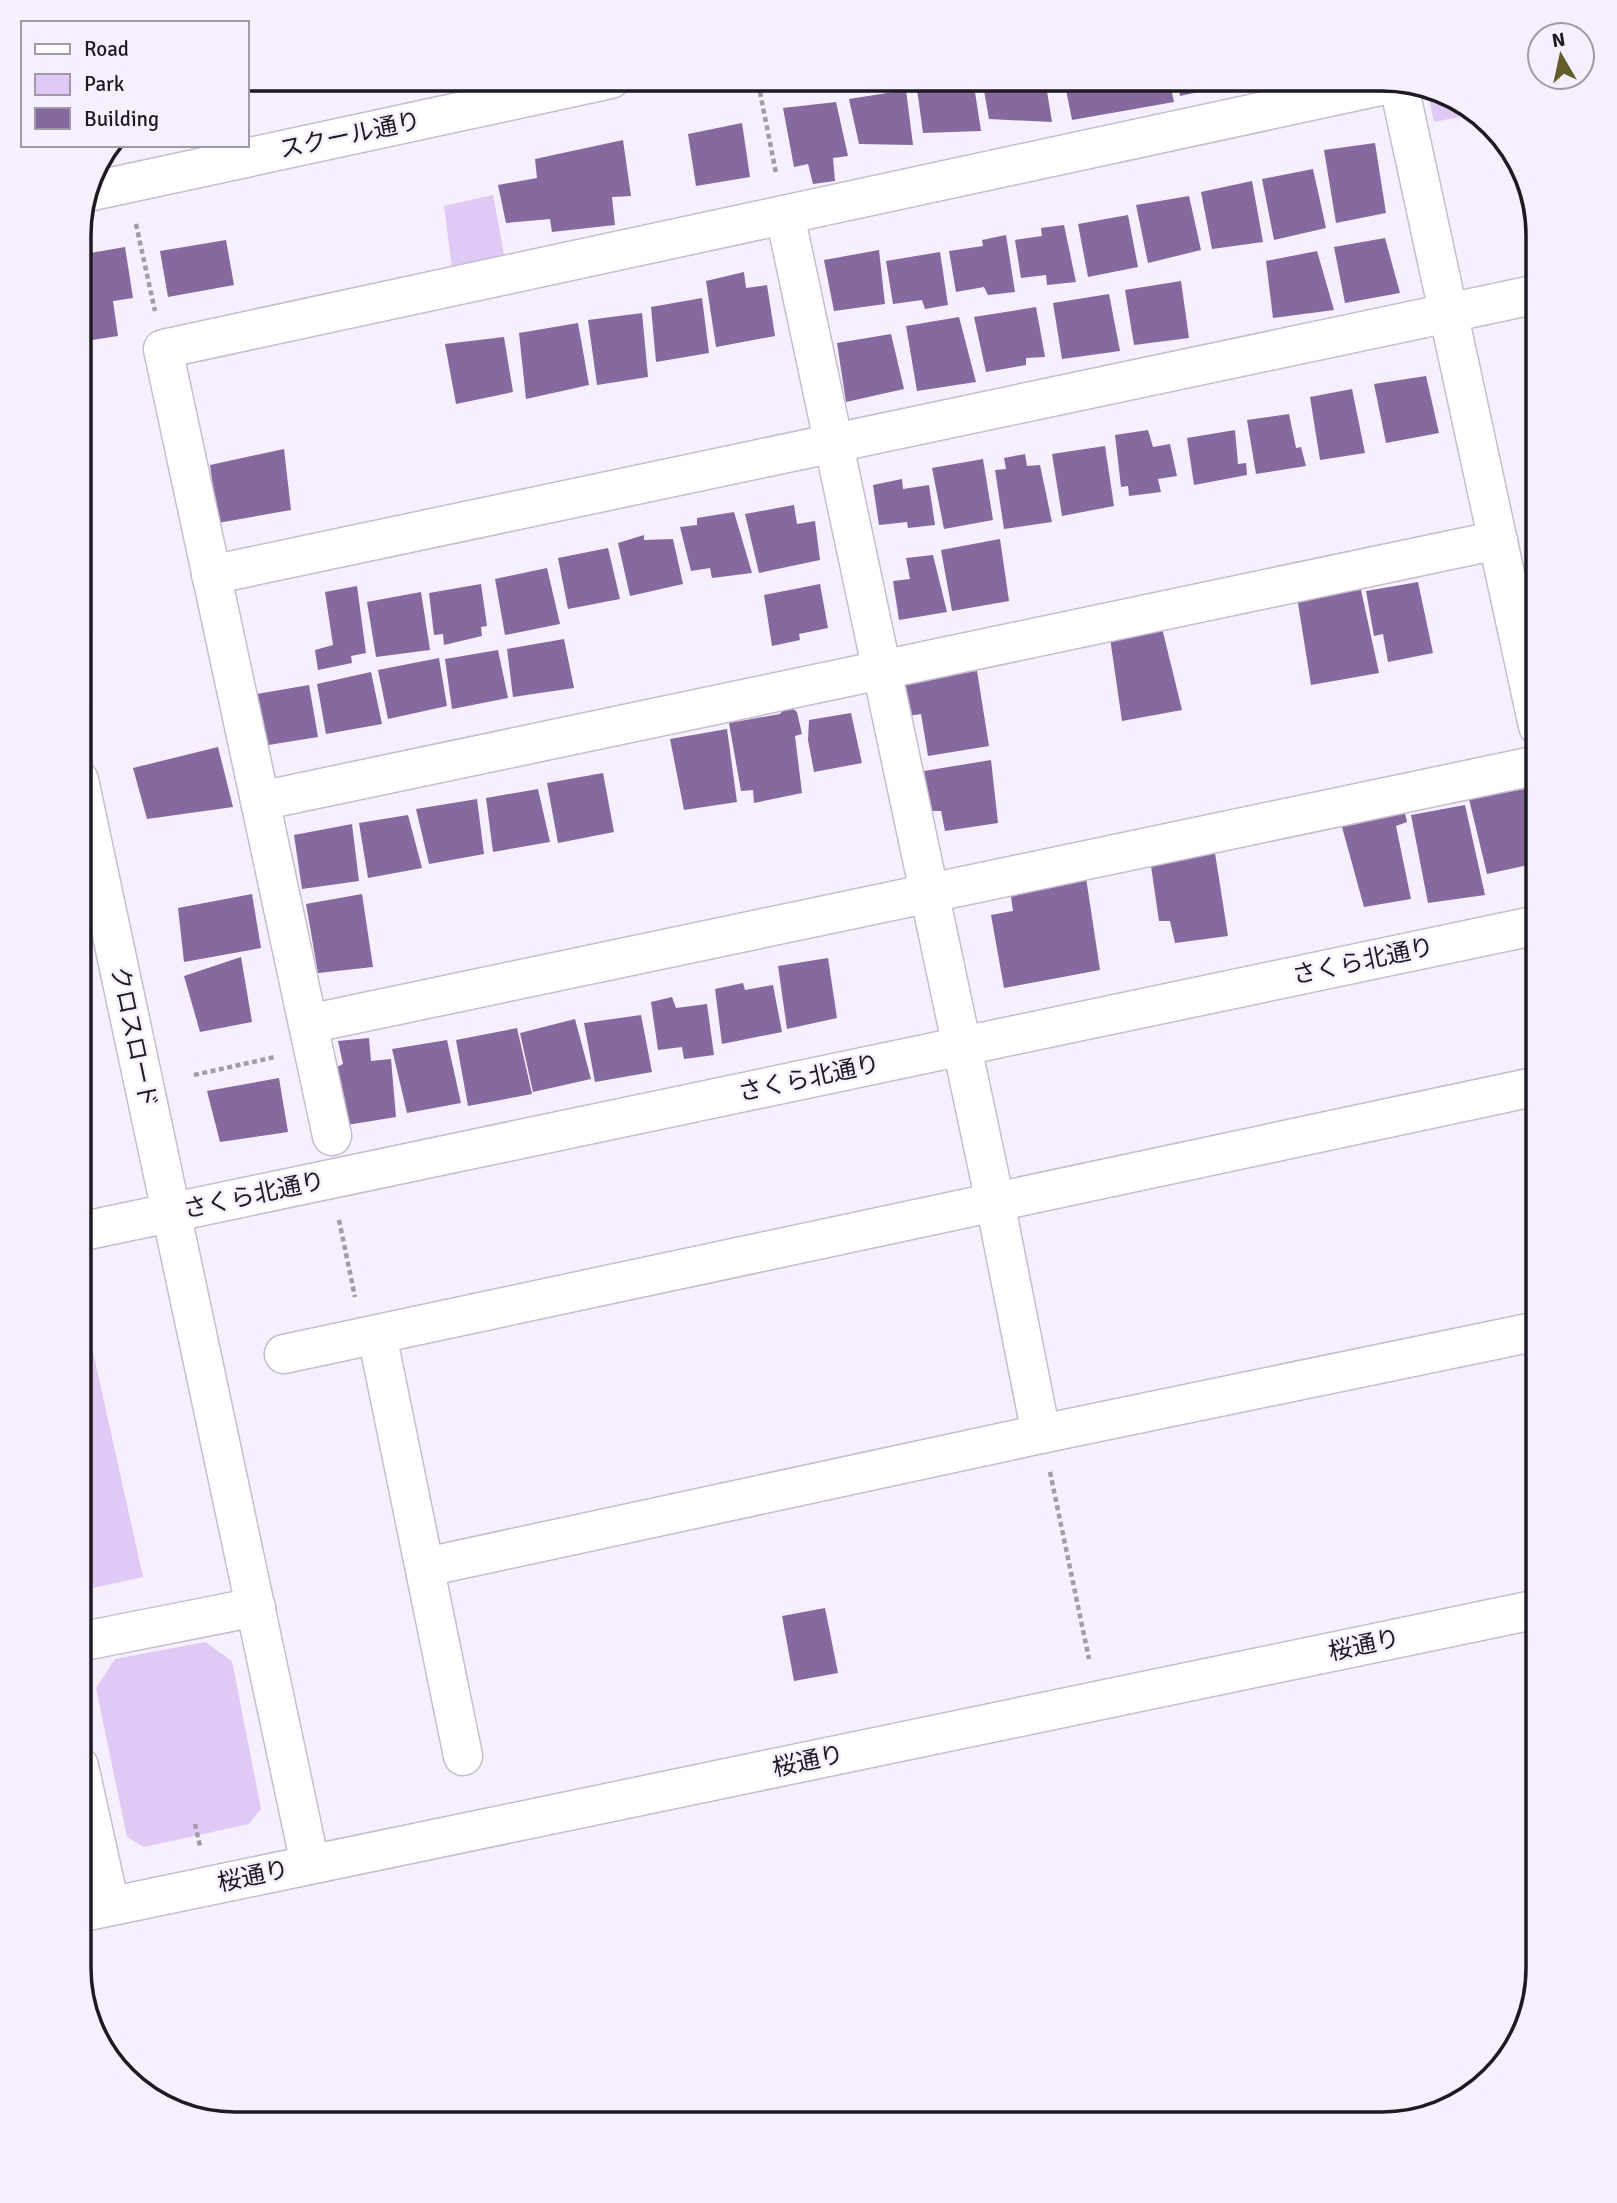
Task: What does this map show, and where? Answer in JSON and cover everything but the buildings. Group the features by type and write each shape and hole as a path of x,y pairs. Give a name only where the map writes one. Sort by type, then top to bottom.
{"street":[{"name":"スクール通り","path":"98,190 555,91"},
{"path":"332,1136 163,349 1353,91"},
{"path":"1401,93 1526,670"},
{"path":"785,215 995,1202 1041,1434"},
{"path":"211,575 1526,297"},
{"path":"260,800 1498,540"},
{"path":"310,1036 929,893 1526,768"},
{"name":"クロスロード","path":"91,836 310,1864"},
{"name":"さくら北通り","path":"91,1229 1526,928"},
{"path":"284,1354 1526,1089"},
{"path":"426,1567 1041,1434 1526,1333"},
{"path":"370,1336 426,1567 463,1756"},
{"path":"91,1640 256,1607"},
{"name":"桜通り","path":"94,1910 1526,1611"},
{"path":"91,1881 94,1910"}],"path":[{"path":"761,92 771,147"},
{"path":"136,224 163,349"},
{"path":"194,1075 310,1036"},
{"path":"337,1212 370,1336"},
{"path":"1059,1513 1089,1660"},
{"path":"194,1824 200,1847"}],"green space":[{"path":"1429,99 1463,116 1434,122"},
{"path":"493,195 506,265 453,275 444,206"},
{"path":"91,1343 143,1577 91,1588"},
{"path":"205,1642 232,1661 261,1809 249,1824 144,1847 127,1837 96,1688 115,1659"}]}
